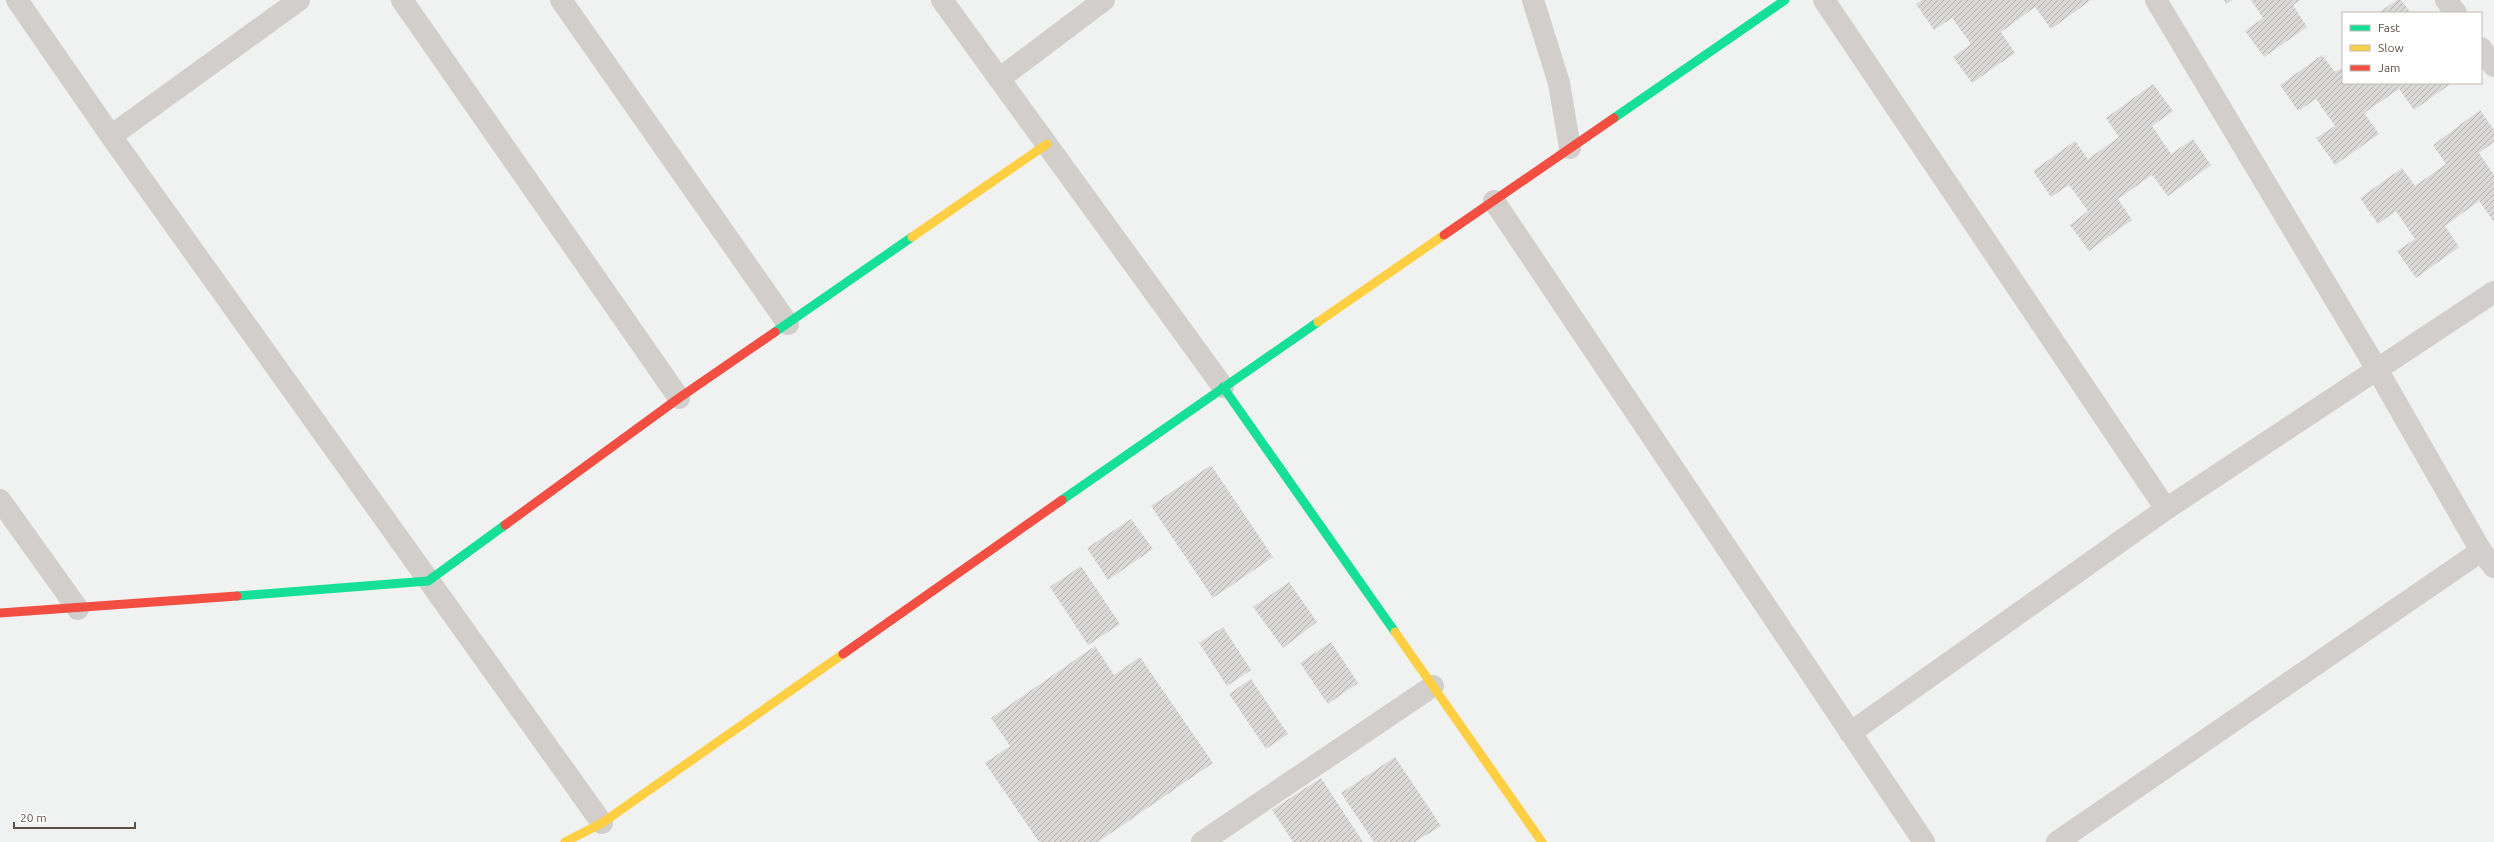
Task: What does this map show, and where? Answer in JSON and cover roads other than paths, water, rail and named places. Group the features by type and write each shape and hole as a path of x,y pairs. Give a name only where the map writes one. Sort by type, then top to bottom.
{"street":[{"path":"17,0 111,136 602,823"},
{"path":"111,136 299,0"},
{"path":"402,0 679,398"},
{"path":"561,0 788,324"},
{"path":"942,0 1223,387 1542,842"},
{"path":"999,79 1104,0"},
{"path":"1533,0 1559,83 1570,148"},
{"path":"565,842 602,823 1223,387 1785,0"},
{"path":"1824,0 2166,509"},
{"path":"2056,842 2488,559 2378,371 2156,0"},
{"path":"2446,0 2455,12"},
{"path":"2482,49 2494,66"},
{"path":"0,613 78,609 428,581 679,398 1047,144"},
{"path":"1494,201 1924,842"},
{"path":"1850,733 2166,509 2378,371 2494,292"},
{"path":"0,500 78,609"},
{"path":"1202,842 1433,686"}]}
